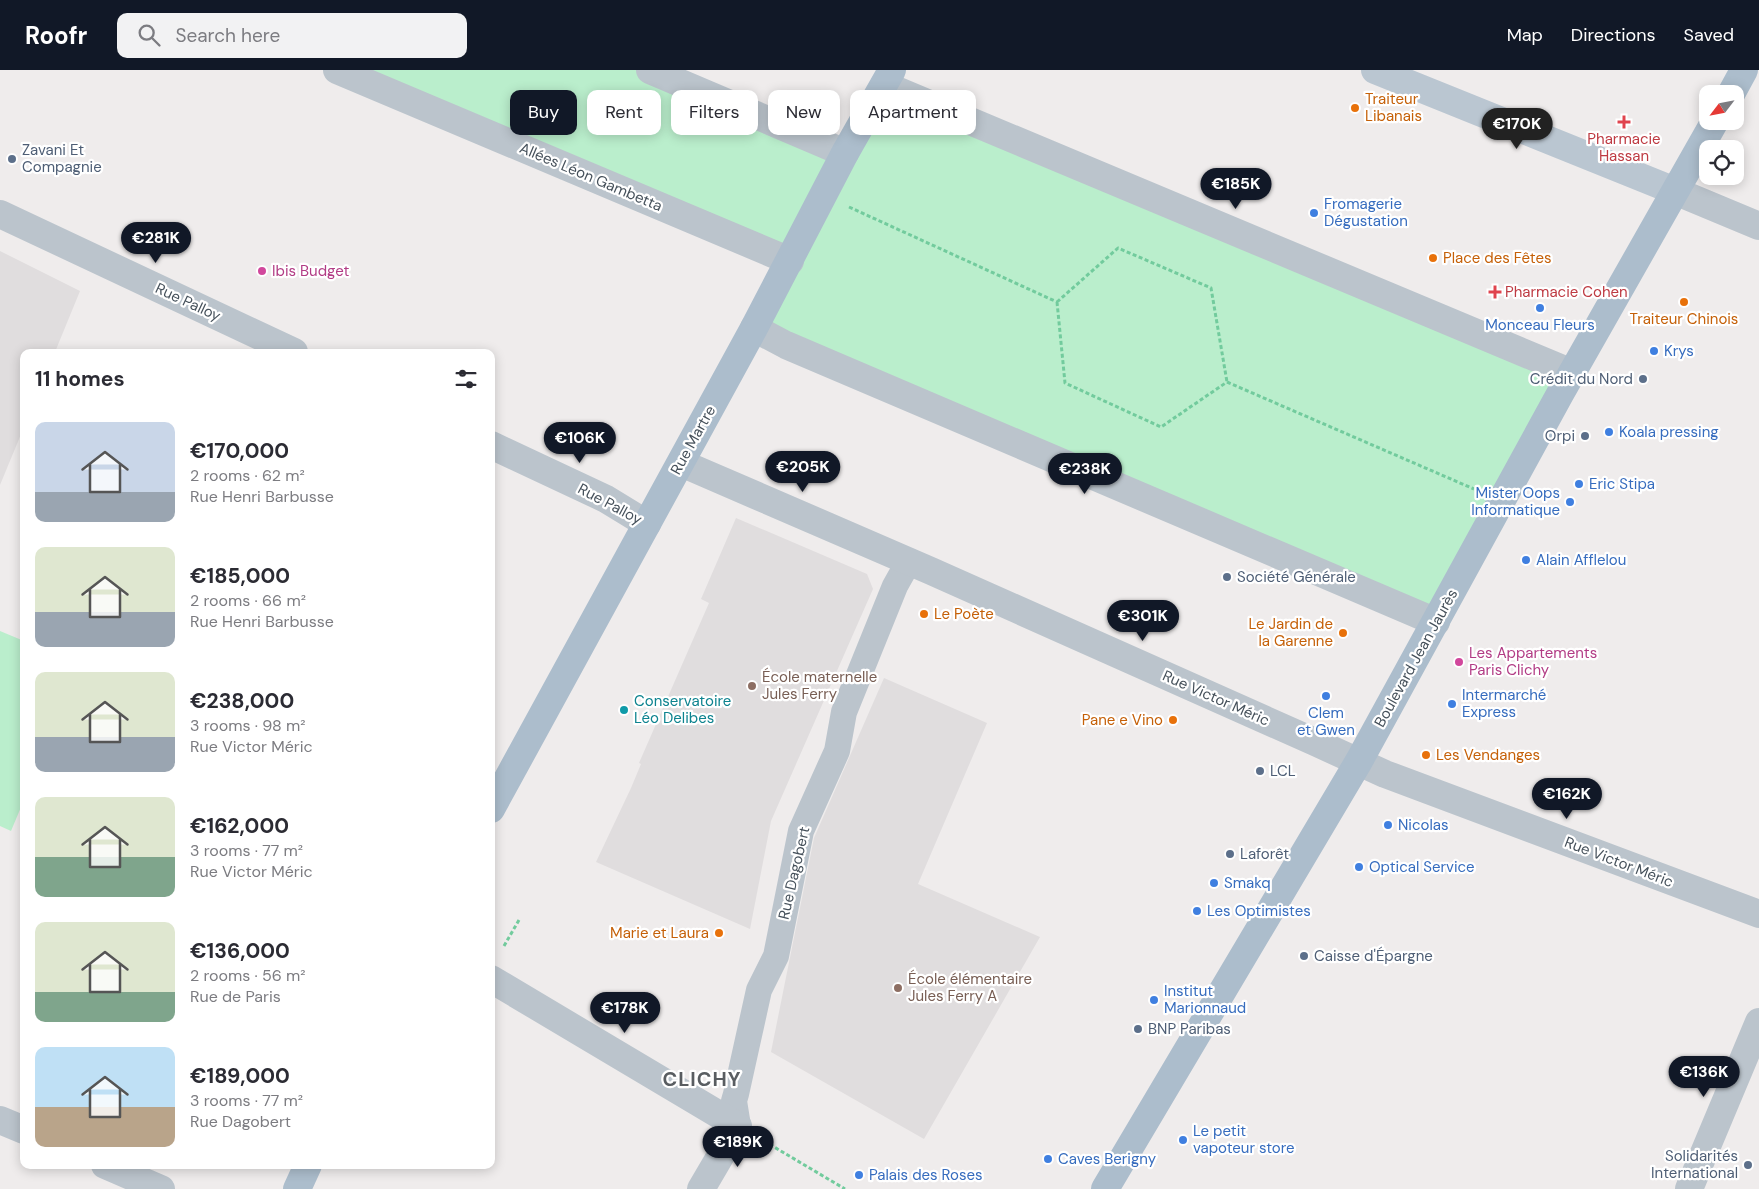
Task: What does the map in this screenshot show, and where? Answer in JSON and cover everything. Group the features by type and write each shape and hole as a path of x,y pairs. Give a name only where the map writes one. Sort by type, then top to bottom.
{"main road":[{"path":"1375,70 1675,191"},
{"path":"1736,85 1744,70"},
{"name":"Rue Martre","path":"495,802 754,328 845,153 888,78"},
{"name":"Boulevard Jean Jaurès","path":"1105,1189 1359,761 1572,373 1710,130"},
{"path":"297,1189 306,1169"}],"street":[{"name":"Allées Léon Gambetta","path":"337,70 790,261"},
{"path":"650,70 845,153"},
{"path":"888,78 1572,373"},
{"path":"1675,191 1759,226"},
{"name":"Rue Palloy","path":"0,214 288,349"},
{"path":"754,328 786,345 1436,622"},
{"name":"Rue Palloy","path":"495,448 606,499 648,524"},
{"name":"Rue Victor Méric","path":"681,463 909,561 1385,774 1759,914"},
{"name":"Rue Dagobert","path":"738,1126 734,1100 759,990 776,956 801,831 837,751 844,712 895,586 909,561"},
{"path":"495,981 738,1126 701,1189"},
{"path":"1689,1189 1759,1022"},
{"path":"0,1120 20,1128"},
{"path":"114,1169 161,1189"}],"path":[{"path":"824,195 1058,302"},
{"path":"1058,302 1118,248 1212,288 1227,382"},
{"path":"1058,302 1065,383 1161,427 1227,382"},
{"path":"1227,382 1502,501"},
{"path":"504,946 518,920"},
{"path":"738,1126 845,1189"}],"shaded area":[{"path":"0,251 80,291 56,349 20,349 20,437 0,485"},
{"name":"École maternelle Jules Ferry","path":"736,518 867,574 873,589 771,821 750,929 596,862 631,788 641,764 639,763 709,603 701,599"},
{"name":"École élémentaire Jules Ferry A","path":"884,678 987,723 918,884 1040,937 924,1139 771,1052 814,838"}],"green space":[{"path":"338,70 650,70 697,90 671,90 671,135 758,135 758,116 768,120 768,135 803,135 845,153 855,135 976,135 976,124 1572,373 1436,622 754,328 790,262"},
{"path":"884,85 896,90 881,90"},
{"path":"0,631 20,639 20,810 11,831 0,826"}],"place":[{"name":"Traiteur Libanais","path":"1355,108"},
{"name":"Pharmacie Hassan","path":"1624,122"},
{"name":"Zavani Et Compagnie","path":"12,159"},
{"name":"Fromagerie Dégustation","path":"1314,213"},
{"name":"Place des Fêtes","path":"1433,258"},
{"name":"Ibis Budget","path":"262,271"},
{"name":"Pharmacie Cohen","path":"1495,292"},
{"name":"Traiteur Chinois","path":"1684,302"},
{"name":"Monceau Fleurs","path":"1540,308"},
{"name":"Krys","path":"1654,351"},
{"name":"Crédit du Nord","path":"1643,379"},
{"name":"Koala pressing","path":"1609,432"},
{"name":"Orpi","path":"1585,436"},
{"name":"Eric Stipa","path":"1579,484"},
{"name":"Mister Oops Informatique","path":"1570,502"},
{"name":"Alain Afflelou","path":"1526,560"},
{"name":"Société Générale","path":"1227,577"},
{"name":"Le Poète","path":"924,614"},
{"name":"Le Jardin de la Garenne","path":"1343,633"},
{"name":"Les Appartements Paris Clichy","path":"1459,662"},
{"name":"École maternelle Jules Ferry","path":"752,686"},
{"name":"Clem et Gwen","path":"1326,696"},
{"name":"Intermarché Express","path":"1452,704"},
{"name":"Conservatoire Léo Delibes","path":"624,710"},
{"name":"Pane e Vino","path":"1173,720"},
{"name":"Les Vendanges","path":"1426,755"},
{"name":"LCL","path":"1260,771"},
{"name":"Nicolas","path":"1388,825"},
{"name":"Laforêt","path":"1230,854"},
{"name":"Optical Service","path":"1359,867"},
{"name":"Smakq","path":"1214,883"},
{"name":"Les Optimistes","path":"1197,911"},
{"name":"Marie et Laura","path":"719,933"},
{"name":"Caisse d'Épargne","path":"1304,956"},
{"name":"École élémentaire Jules Ferry A","path":"898,988"},
{"name":"Institut Marionnaud","path":"1154,1000"},
{"name":"BNP Paribas","path":"1138,1029"},
{"name":"Le petit vapoteur store","path":"1183,1140"},
{"name":"Caves Berigny","path":"1048,1159"},
{"name":"Solidarités International","path":"1748,1165"},
{"name":"Palais des Roses","path":"859,1175"}],"district":[{"name":"CLICHY","path":"702,1079"}]}
